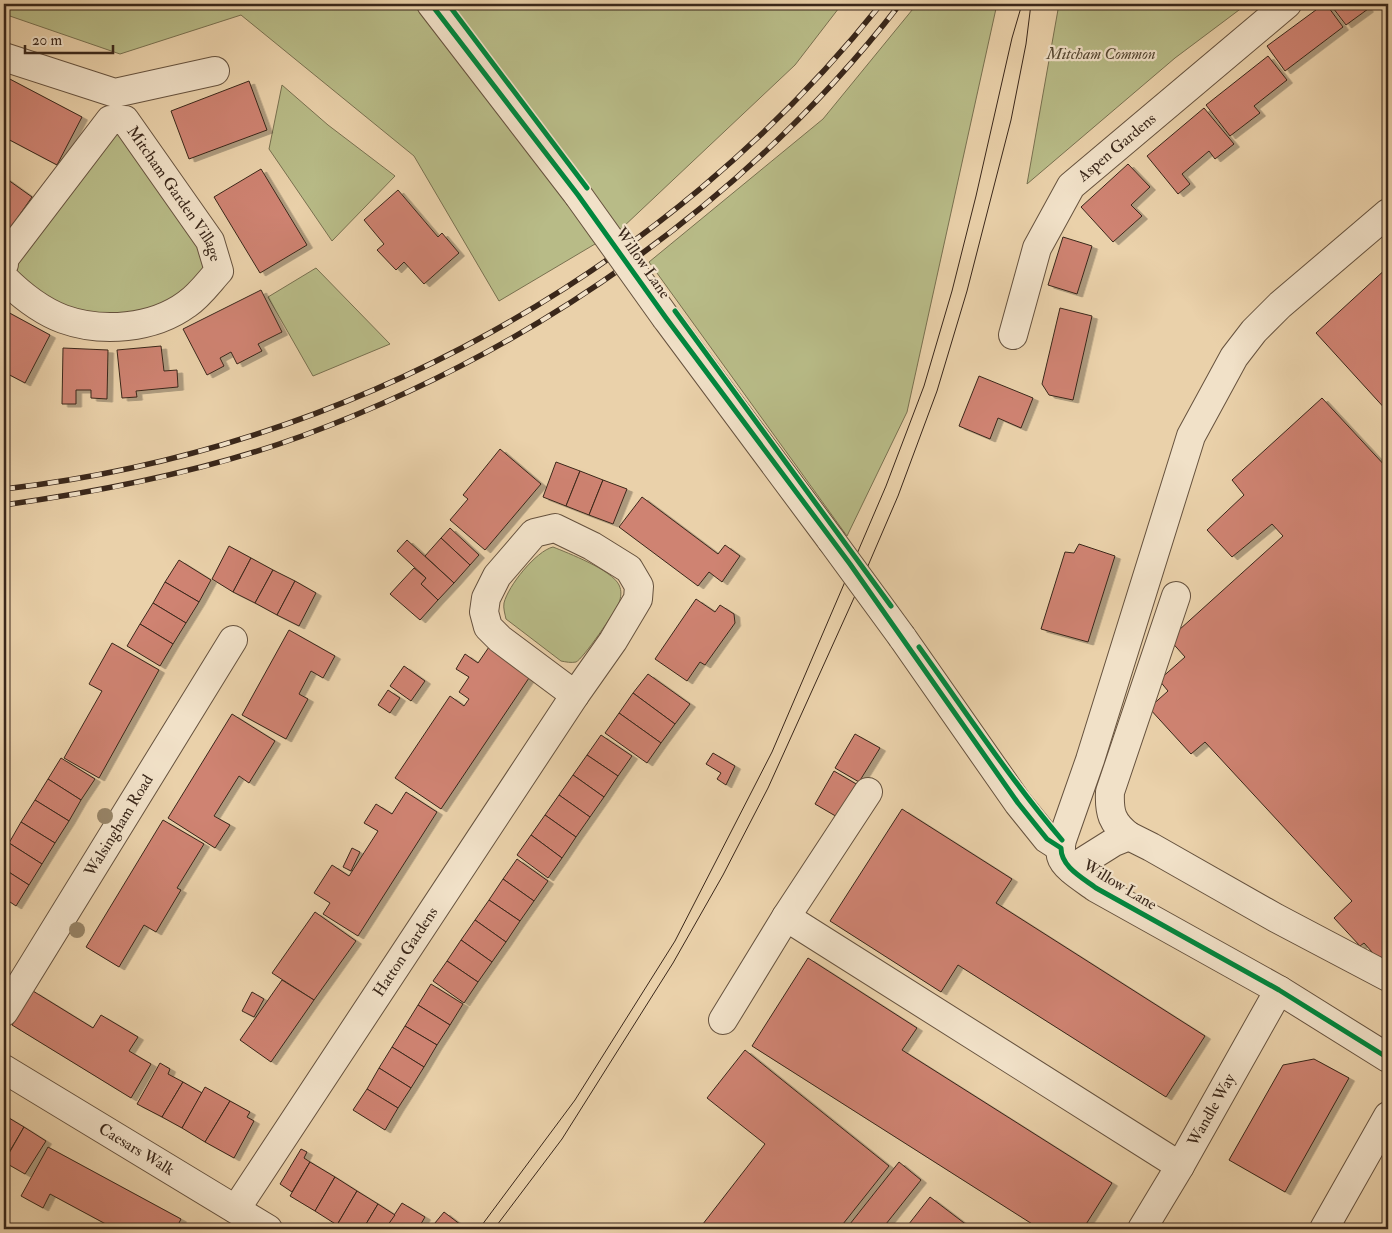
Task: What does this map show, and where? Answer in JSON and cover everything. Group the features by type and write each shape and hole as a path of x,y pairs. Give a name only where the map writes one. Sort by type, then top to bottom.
{"street":[{"name":"Willow Lane","path":"431,4 578,194 666,318 902,638 1018,804 1047,839 1096,888 1279,990 1388,1058"},
{"name":"Aspen Gardens","path":"1013,335 1037,248 1071,186 1287,4"},
{"name":"Mitcham Garden Village","path":"4,56 116,107 210,242 219,271 188,304 154,321 123,327 94,326 62,319 21,295 4,278"},
{"name":"Mitcham Garden Village","path":"4,264 4,259 110,120 116,107 215,71"},
{"path":"1128,836 1066,859 1062,840 1090,760 1191,436 1234,357 1254,331 1280,305 1388,213"},
{"name":"Hatton Gardens","path":"236,1208 575,695 614,640 638,599 639,586 630,569 592,546 555,528 545,529 534,533 497,576 486,598 484,612 488,627 500,639 575,695"},
{"path":"1176,596 1110,792 1109,805 1113,819 1128,836 1151,847 1276,918 1388,977"},
{"name":"Walsingham Road","path":"4,1012 233,640"},
{"path":"723,1020 786,917 868,792"},
{"path":"786,917 1180,1166"},
{"name":"Wandle Way","path":"1142,1229 1180,1166 1279,990"},
{"name":"Caesars Walk","path":"4,1069 268,1229"},
{"path":"1324,1229 1388,1116"}],"green space":[{"path":"4,4 842,4 795,65 622,228 499,301 414,156 241,15 120,54 4,14"},
{"path":"917,4 997,4 907,412 847,536 649,262 823,119"},
{"name":"Mitcham Common","path":"1059,4 1247,4 1175,58 1027,184"},
{"path":"282,85 328,125 395,176 332,241 269,149"},
{"path":"111,124 206,243 201,286 92,335 10,270"},
{"path":"316,268 390,344 313,376 268,297"},
{"path":"553,547 599,568 615,579 621,590 619,603 616,608 592,644 576,662 561,661 506,619 504,611 504,603 517,579 531,562"}],"building":[{"path":"1326,4 1343,27 1285,71 1267,46"},
{"path":"1330,4 1364,4 1368,9 1346,25"},
{"path":"1268,56 1287,80 1254,106 1260,113 1230,136 1206,105"},
{"path":"4,76 82,117 57,165 4,137"},
{"path":"249,81 267,130 189,159 171,111"},
{"path":"1204,108 1234,144 1215,159 1209,151 1182,174 1190,184 1178,194 1147,156"},
{"path":"1128,164 1150,187 1131,205 1142,216 1113,242 1081,207"},
{"path":"261,169 307,245 260,273 214,197"},
{"path":"4,177 32,197 4,237"},
{"path":"398,190 438,237 442,233 459,253 424,284 404,262 396,270 377,250 384,244 364,220"},
{"path":"1063,237 1092,246 1077,294 1048,285"},
{"path":"1388,267 1388,412 1316,333"},
{"path":"261,290 282,332 258,344 262,351 237,364 231,352 220,358 224,366 207,375 183,329"},
{"path":"1060,308 1092,316 1073,400 1049,395 1042,384"},
{"path":"4,310 50,335 25,383 4,372"},
{"path":"161,346 164,371 177,370 178,387 136,391 137,397 122,398 117,350"},
{"path":"63,348 108,350 107,399 91,398 91,390 76,390 76,404 62,404"},
{"path":"979,376 1033,398 1021,428 998,418 990,439 959,426"},
{"path":"1322,398 1388,469 1388,953 1380,961 1364,943 1360,946 1334,918 1352,901 1205,742 1191,754 1149,708 1168,691 1159,680 1185,657 1169,639 1283,536 1272,524 1232,557 1207,530 1244,495 1232,480"},
{"path":"500,449 541,484 485,550 450,520 468,499 463,495"},
{"path":"556,462 580,471 566,506 543,497"},
{"path":"580,471 603,480 589,515 566,506"},
{"path":"603,480 627,489 613,524 589,515"},
{"path":"642,497 718,554 725,545 740,556 722,582 709,572 698,586 619,527"},
{"path":"450,528 479,555 470,565 441,538"},
{"path":"441,538 470,565 454,583 425,556"},
{"path":"407,540 454,583 438,600 421,584 426,578 397,551"},
{"path":"1079,544 1115,556 1088,642 1041,629 1065,552 1074,553"},
{"path":"229,546 251,558 233,592 212,579"},
{"path":"251,558 273,570 255,603 233,592"},
{"path":"179,560 211,580 199,602 165,582"},
{"path":"414,568 426,578 421,584 438,600 420,620 390,594"},
{"path":"273,570 295,581 277,615 255,603"},
{"path":"295,581 316,593 299,626 277,615"},
{"path":"165,582 199,602 186,623 153,603"},
{"path":"696,599 715,612 720,605 734,614 735,623 705,665 700,662 687,681 655,659"},
{"path":"153,603 186,623 173,644 140,624"},
{"path":"140,624 173,644 160,666 127,646"},
{"path":"289,630 335,656 323,678 311,671 299,694 308,699 286,739 242,715"},
{"path":"112,643 159,670 99,778 64,758 102,691 89,684"},
{"path":"489,647 531,675 441,809 395,778 450,696 464,706 469,699 459,692 469,677 456,669 465,654 478,663"},
{"path":"404,666 425,681 411,701 390,686"},
{"path":"648,674 690,704 675,724 633,693"},
{"path":"388,690 400,698 390,713 378,705"},
{"path":"633,693 675,724 661,743 619,713"},
{"path":"619,713 661,743 647,763 605,733"},
{"path":"232,714 275,741 249,783 239,776 214,816 230,825 215,848 168,818"},
{"path":"855,734 880,748 859,782 835,768"},
{"path":"601,735 632,756 618,776 587,755"},
{"path":"713,753 735,766 726,785 717,779 721,773 706,764"},
{"path":"587,755 618,776 604,797 573,775"},
{"path":"61,758 95,779 81,800 48,779"},
{"path":"834,771 858,785 839,818 815,804"},
{"path":"573,775 604,797 590,817 559,795"},
{"path":"48,779 81,800 69,821 35,800"},
{"path":"406,792 437,812 358,936 323,914 330,903 314,893 332,865 349,876 378,831 364,823 376,804 392,814"},
{"path":"559,795 590,817 576,837 545,815"},
{"path":"35,800 69,821 55,843 21,822"},
{"path":"902,809 1012,879 996,903 1205,1036 1166,1097 958,965 941,992 830,921"},
{"path":"545,815 576,837 562,858 531,835"},
{"path":"163,820 204,844 177,888 181,890 156,932 144,925 119,967 86,947"},
{"path":"21,822 55,843 42,864 9,843"},
{"path":"531,835 562,858 548,878 517,855"},
{"path":"9,843 42,864 29,885 4,869 4,851"},
{"path":"352,848 360,852 351,871 343,867"},
{"path":"517,859 548,881 534,901 503,879"},
{"path":"4,869 29,885 16,906 4,898"},
{"path":"503,879 534,901 520,921 489,900"},
{"path":"489,900 520,921 506,942 475,920"},
{"path":"315,912 356,941 314,1000 272,973"},
{"path":"475,920 506,942 492,962 461,940"},
{"path":"461,940 492,962 478,982 447,961"},
{"path":"808,958 917,1028 902,1050 1112,1183 1083,1229 1040,1229 752,1046"},
{"path":"447,961 478,982 464,1003 433,981"},
{"path":"282,980 314,1000 271,1062 240,1040"},
{"path":"431,984 463,1004 450,1025 418,1005"},
{"path":"33,991 93,1028 101,1015 138,1037 129,1051 151,1064 131,1098 12,1025"},
{"path":"252,992 264,999 254,1017 242,1011"},
{"path":"418,1005 450,1025 437,1045 405,1026"},
{"path":"405,1026 437,1045 424,1067 392,1047"},
{"path":"392,1047 424,1067 411,1088 379,1068"},
{"path":"745,1050 889,1166 839,1229 699,1229 765,1144 707,1098"},
{"path":"1314,1059 1349,1078 1285,1192 1229,1160 1283,1065"},
{"path":"160,1063 170,1069 168,1074 183,1082 162,1117 137,1104"},
{"path":"379,1068 411,1088 398,1108 367,1089"},
{"path":"183,1082 202,1093 182,1128 162,1117"},
{"path":"205,1087 230,1101 205,1142 182,1128"},
{"path":"367,1089 398,1108 385,1130 353,1110"},
{"path":"230,1101 250,1112 247,1117 254,1121 234,1158 205,1142"},
{"path":"4,1115 24,1127 4,1161"},
{"path":"24,1127 46,1141 25,1174 4,1162"},
{"path":"48,1147 181,1219 176,1229 115,1229 50,1194 43,1208 21,1196"},
{"path":"301,1149 307,1152 304,1158 310,1162 292,1192 280,1184"},
{"path":"310,1162 335,1177 315,1211 290,1196"},
{"path":"899,1162 921,1180 882,1229 846,1229"},
{"path":"335,1177 357,1191 337,1225 315,1211"},
{"path":"357,1191 378,1204 363,1229 344,1229 337,1225"},
{"path":"930,1197 972,1229 905,1229"},
{"path":"402,1203 425,1217 418,1229 385,1229"},
{"path":"378,1204 395,1215 385,1229 363,1229"},
{"path":"444,1212 461,1225 457,1229 430,1229"}],"tram line":[{"path":"479,1229 575,1100 675,941 772,752 886,486 924,386 952,291 1012,38 1022,4"},
{"path":"494,1229 562,1139 673,963 723,875 768,788 858,589 898,496 937,391 967,291 1011,120 1026,44 1031,4"}],"railway":[{"path":"4,489 131,468 255,435 375,389 490,333 599,265 701,188 796,100 881,4"},
{"path":"4,505 117,486 229,460 302,436 388,401 472,360 554,313 631,261 705,204 775,142 840,75 900,4"}],"cycle path":[{"path":"431,4 578,195 666,318 850,564 1018,803 1047,839 1061,848 1062,855 1069,866 1096,888 1279,990 1388,1058"},
{"path":"448,4 587,188"},
{"path":"675,311 891,606"},
{"path":"919,647 1006,769 1062,840"}]}
